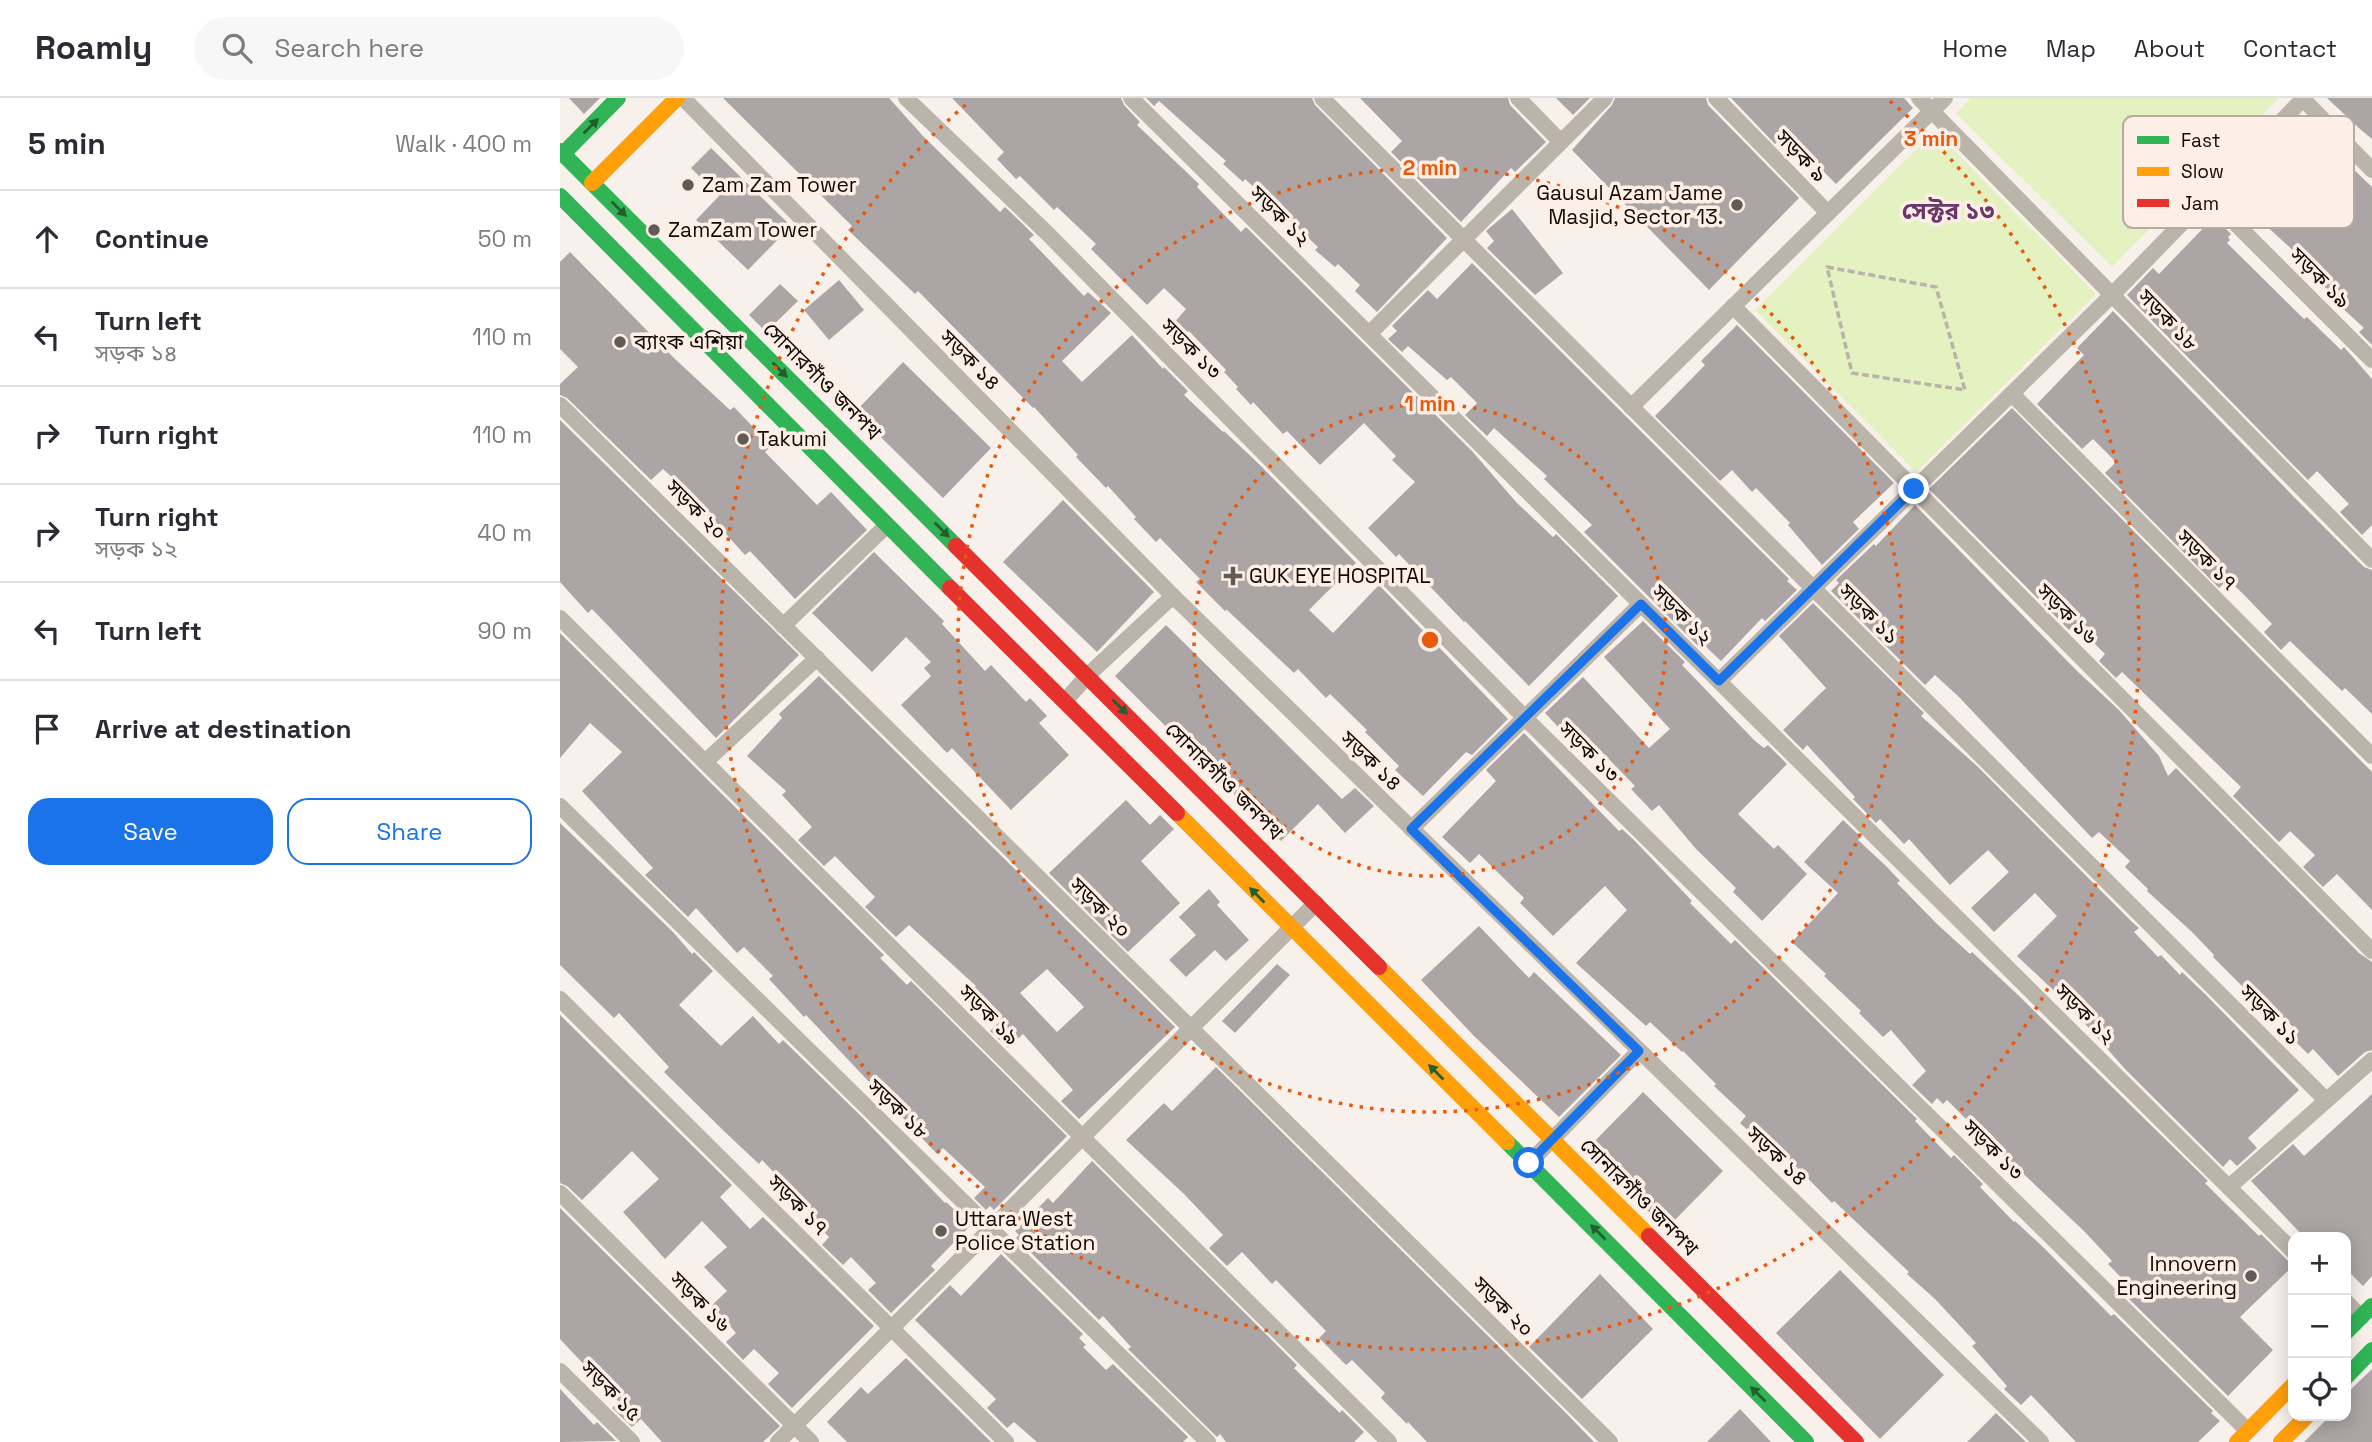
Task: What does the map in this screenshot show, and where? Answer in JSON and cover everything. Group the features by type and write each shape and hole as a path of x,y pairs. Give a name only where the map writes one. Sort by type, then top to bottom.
{"main road":[{"path":"561,153 618,98"},
{"path":"592,183 677,98"},
{"name":"সোনারগাঁও জনপথ","path":"561,153 1856,1442"},
{"path":"563,206 1065,701 1806,1442"},
{"path":"2351,1327 2366,1312"},
{"path":"2351,1372 2372,1350"},
{"path":"2243,1436 2288,1390"},
{"path":"2281,1442 2302,1421"},
{"path":"1831,1442 1843,1430"}],"street":[{"name":"সড়ক ১৪","path":"683,98 1172,596 2041,1442"},
{"name":"সড়ক ১৩","path":"906,98 1048,234 1525,718 2243,1436"},
{"name":"সড়ক ১২","path":"1131,98 2288,1246"},
{"name":"সড়ক ১১","path":"1322,98 2326,1100"},
{"path":"1518,98 1561,142"},
{"path":"1369,334 1605,98"},
{"name":"সড়ক ৯","path":"1716,98 1828,213"},
{"name":"সড়ক ১৮","path":"1919,98 2372,560"},
{"path":"1631,407 1945,98"},
{"path":"2286,116 2303,99 2320,116"},
{"path":"2354,151 2372,170"},
{"path":"1719,681 2177,228"},
{"name":"সড়ক ১৯","path":"2240,228 2372,360"},
{"name":"সড়ক ১৬","path":"1733,306 2372,951"},
{"name":"সড়ক ১৭","path":"2012,394 2372,756"},
{"name":"সড়ক ২০","path":"560,405 1610,1442"},
{"path":"783,626 887,525"},
{"path":"1065,701 1088,675 1172,596"},
{"path":"1411,829 1641,604"},
{"name":"সড়ক ১৯","path":"560,618 1389,1442"},
{"path":"705,762 817,658"},
{"name":"সড়ক ১৮","path":"560,806 1208,1442"},
{"path":"778,1442 1316,903"},
{"name":"সড়ক ১৭","path":"560,999 1006,1442"},
{"path":"1529,1163 1639,1051"},
{"path":"2229,1187 2372,1060"},
{"name":"সড়ক ১৬","path":"560,1193 811,1442"},
{"name":"সড়ক ১৫","path":"560,1371 632,1442"}],"path":[{"path":"1827,267 1936,287 1965,390 1852,373 1827,267"}],"green space":[{"path":"1971,98 2279,98 2261,116 2123,116 2123,228 2151,228 2112,267 1956,113"},
{"path":"1935,131 2096,294 1916,472 1755,310"}],"building":[{"path":"569,98 600,98 584,114"},
{"path":"723,98 889,98 923,136 1000,212 1005,207 1034,235 1029,239 1084,296 1088,292 1111,313 1062,361 1082,382 1132,335 1163,369 1164,367 1188,391 1184,395 1261,466 1356,563 1309,610 1333,633 1379,585 1508,719 1472,755 1466,752 1423,796 1395,770 1399,766 1330,694 1326,698 1298,669 1294,673 1225,611 1196,582 1200,579 1160,538 1156,542 1108,486 1106,488 1076,457 1078,455 1034,407 918,291 915,294 848,230 852,226"},
{"path":"952,98 1121,98 1140,122 1137,125 1199,184 1197,187 1241,232 1246,227 1472,451 1516,502 1553,537 1556,534 1618,596 1529,686 1399,554 1396,557 1368,528 1415,482 1392,460 1396,456 1364,423 1320,465 1287,431 1283,434 1253,402 1251,405 1236,389 1238,387 1224,372 1226,370 1189,331 1185,336 1173,324 1186,309 1164,288 1147,305 1091,249 1096,244 1057,207 1054,210 1020,176 1016,179 997,159 1004,152"},
{"path":"1146,98 1312,98 1315,105 1447,238 1377,312 1355,291 1360,285 1338,264 1335,267 1315,250 1318,247 1245,179 1243,182 1223,164 1226,161 1159,101 1154,106"},
{"path":"1360,98 1508,98 1510,105 1546,142 1515,172 1511,168 1461,222 1391,152 1402,141"},
{"path":"1556,98 1590,98 1573,115"},
{"path":"1615,98 1706,98 1708,105 1799,198 1709,290 1572,150 1612,105"},
{"path":"1731,98 1904,98 1913,108 1836,184 1786,134 1775,144"},
{"path":"2327,98 2372,98 2372,139 2354,123 2354,116 2346,116"},
{"path":"711,148 791,226 748,270 696,220 719,196 691,168"},
{"path":"2354,170 2372,187 2372,345 2359,332 2364,328 2325,292 2327,289 2305,269 2309,265 2269,228 2354,228"},
{"path":"1512,209 1563,273 1535,295 1487,248 1494,241 1486,231"},
{"path":"2203,228 2225,228 2231,234 2227,243 2304,319 2307,317 2341,350 2344,347 2372,379 2372,525 2362,535 2340,512 2349,504 2317,471 2308,480 2127,295 2153,268 2159,274"},
{"path":"570,252 675,359 730,410 734,407 771,446 765,452 817,505 831,492 867,530 795,599 750,551 745,555 709,515 711,513 663,469 651,480 567,398 560,395 560,384 578,367 560,349 560,262"},
{"path":"1472,263 1797,590 1765,621 1762,618 1721,661 1703,644 1699,647 1584,532 1592,525 1544,479 1547,476 1494,428 1487,436 1465,415 1477,403 1451,377 1447,380 1408,346 1402,352 1388,339 1397,331 1392,326 1428,290 1437,299"},
{"path":"839,280 864,310 829,340 804,310"},
{"path":"780,284 798,301 766,332 749,315"},
{"path":"2113,311 2364,567 2372,570 2372,714 2345,688 2342,691 2290,641 2281,650 2264,632 2272,624 2252,603 2228,579 2219,588 2105,473 2116,462 2093,439 2082,449 2037,404 2084,355 2077,348"},
{"path":"1737,325 1894,483 1853,522 1859,529 1822,565 1788,525 1790,523 1756,488 1752,492 1732,470 1720,481 1655,416 1705,365 1701,361"},
{"path":"903,362 991,448 943,498 855,412"},
{"path":"2012,408 2372,772 2372,910 2337,874 2323,887 2303,867 2315,855 2290,831 2279,842 2233,796 2241,787 2122,672 2116,678 2099,661 2105,654 2077,626 2074,625 2069,630 1929,489"},
{"path":"560,420 799,655 716,738 592,609 588,613 560,582"},
{"path":"1063,500 1154,592 1097,652 1003,562"},
{"path":"1915,505 2077,671 2119,710 2159,756 2168,776 2176,768 2359,953 2372,962 2372,1050 2365,1052 2338,1076 2313,1049 2308,1054 2287,1033 2293,1027 2261,995 2256,1000 2192,932 2147,891 2125,867 2130,861 2099,832 2092,838 1959,697 1935,675 1925,685 1831,591 1839,583 1836,580 1874,544 1876,546"},
{"path":"874,552 944,621 942,624 985,671 991,665 1026,702 1030,698 1047,716 1039,723 1069,755 1011,810 952,748 947,753 901,705 931,676 924,668 931,662 906,637 872,672 812,613"},
{"path":"1813,603 1924,713 1921,716 1977,766 2139,928 2134,932 2158,957 2161,955 2180,975 2182,972 2299,1090 2248,1138 2257,1148 2237,1166 2230,1159 2223,1167 2125,1069 2065,1001 2017,956 2057,916 2035,893 1994,932 1971,908 2009,872 1988,850 1950,885 1909,839 1904,844 1880,819 1876,823 1807,745 1803,750 1783,730 1826,688 1779,636"},
{"path":"1643,621 1685,662 1682,665 1755,741 1764,748 1768,745 1787,764 1738,814 1774,849 1778,845 1807,874 1762,921 1733,892 1736,888 1696,849 1659,805 1652,811 1631,789 1635,786 1597,747 1593,751 1568,724 1561,730 1545,713 1583,677 1649,748 1670,729 1604,657"},
{"path":"1166,625 1342,799 1355,788 1374,806 1345,833 1318,804 1281,841 1115,676"},
{"path":"560,633 884,955 880,958 907,985 911,981 1067,1136 994,1210 990,1206 986,1210 974,1198 985,1187 943,1148 937,1154 806,1015 804,1017 769,979 773,976 744,947 737,953 696,908 688,917 645,875 653,868 582,791 622,752 590,723 560,758"},
{"path":"819,676 1175,1027 1079,1119 1061,1101 1073,1090 1023,1034 1008,1048 990,1031 1000,1021 971,991 976,986 909,925 896,937 865,907 875,897 835,856 824,866 798,840 812,827 782,795 786,791 747,756 782,718 779,714","holes":["1047,969 1084,1007 1057,1032 1020,993"]},
{"path":"1524,733 1619,831 1622,829 1634,840 1731,944 1735,940 1917,1119 1915,1121 1951,1158 1954,1155 1983,1184 1980,1187 2014,1222 2044,1248 2111,1316 2114,1314 2220,1421 2198,1442 2076,1442 2031,1395 2021,1405 2004,1389 2007,1386 1972,1346 1976,1343 1935,1299 1907,1274 1909,1272 1834,1201 1832,1203 1774,1144 1768,1149 1740,1123 1746,1116 1683,1051 1650,1022 1646,1026 1576,963 1627,910 1605,886 1553,936 1520,903 1524,898 1479,854 1470,863 1442,837 1496,781 1486,770"},
{"path":"1126,800 1150,825 1160,815 1174,829 1141,861 1180,903 1128,952 1049,873"},
{"path":"1843,820 1861,837 1858,840 1886,866 1900,881 1897,883 1937,924 2018,995 2208,1181 2205,1183 2224,1202 2288,1261 2288,1271 2240,1317 2273,1350 2228,1396 2129,1299 2135,1292 2108,1264 2112,1261 2084,1231 1947,1100 1943,1104 1937,1098 1932,1104 1912,1085 1926,1071 1891,1030 1883,1037 1859,1013 1861,1011 1824,976 1826,974 1792,942 1838,893 1804,862"},
{"path":"560,823 673,932 692,954 694,952 713,971 679,1005 721,1046 753,1016 779,1044 783,1040 945,1203 971,1225 931,1266 935,1270 891,1313 868,1290 876,1283 851,1257 843,1265 822,1245 829,1237 807,1215 812,1209 785,1180 783,1182 762,1160 759,1164 727,1134 664,1072 669,1067 619,1013 614,1018 560,965"},
{"path":"1209,889 1220,902 1217,905 1249,940 1226,961 1215,950 1186,977 1169,960 1196,935 1179,917"},
{"path":"1479,926 1529,978 1534,972 1621,1055 1559,1117 1474,1036 1421,980"},
{"path":"1277,964 1290,975 1235,1033 1222,1021"},
{"path":"560,1015 732,1185 720,1197 750,1229 763,1217 874,1326 792,1408 768,1384 779,1373 754,1349 743,1360 726,1342 736,1333 712,1305 727,1291 704,1267 727,1247 702,1221 665,1259 623,1212 659,1179 632,1151 582,1200 560,1183"},
{"path":"1216,1067 1594,1442 1427,1442 1381,1398 1385,1393 1352,1360 1346,1365 1319,1338 1326,1331 1276,1280 1272,1284 1242,1252 1227,1266 1209,1248 1223,1235 1126,1140 1164,1103 1172,1111"},
{"path":"1643,1092 1723,1171 1666,1229 1586,1150"},
{"path":"2372,1094 2372,1276 2363,1286 2351,1274 2351,1232 2299,1232 2251,1181 2293,1144 2304,1156"},
{"path":"1092,1161 1297,1365 1294,1368 1318,1392 1340,1413 1342,1410 1364,1432 1354,1442 1226,1442 1220,1434 1217,1437 1128,1349 1131,1347 1103,1316 1099,1320 1016,1238 1019,1235 1015,1231 1048,1198 1053,1203"},
{"path":"560,1208 780,1426 763,1442 662,1442 641,1419 632,1427 612,1408 619,1402 560,1339"},
{"path":"1001,1254 1083,1334 1079,1338 1086,1345 1083,1347 1106,1370 1113,1364 1188,1437 1183,1442 1037,1442 1014,1422 1007,1428 987,1408 996,1399 915,1320 950,1285 961,1296"},
{"path":"1840,1270 1944,1375 1880,1439 1776,1333"},
{"path":"1600,1274 1653,1329 1582,1399 1529,1347"},
{"path":"906,1358 991,1442 847,1442 827,1422 861,1387 868,1394"},
{"path":"2372,1369 2372,1442 2304,1442 2325,1421 2351,1421 2351,1389"},
{"path":"560,1389 594,1425 597,1422 616,1441 560,1442"},
{"path":"1740,1409 1771,1442 1707,1442"},
{"path":"1996,1413 2026,1442 1967,1442"}],"traffic: fast":[{"path":"563,154 618,98"},
{"path":"560,151 956,546"},
{"path":"560,196 950,588"},
{"path":"1507,1142 1806,1442"},
{"path":"2351,1327 2372,1306"},
{"path":"2351,1372 2372,1350"}],"traffic: slow":[{"path":"592,183 677,98"},
{"path":"1177,813 1507,1142"},
{"path":"1379,967 1649,1236"},
{"path":"2237,1442 2288,1390"},
{"path":"2281,1442 2302,1421"}],"traffic: jam":[{"path":"956,546 1379,967"},
{"path":"950,588 1177,813"},
{"path":"1649,1236 1856,1442"}],"place":[{"name":"Zam Zam Tower","path":"688,185"},
{"name":"Gausul Azam Jame Masjid, Sector 13.","path":"1737,205"},
{"name":"ZamZam Tower","path":"654,230"},
{"name":"ব্যাংক এশিয়া","path":"620,342"},
{"name":"Takumi","path":"743,439"},
{"name":"GUK EYE HOSPITAL","path":"1233,576"},
{"name":"Uttara West Police Station","path":"941,1231"},
{"name":"Innovern Engineering","path":"2251,1276"}],"district":[{"name":"সেক্টর ১৩","path":"1948,211"}],"route":[{"path":"1529,1163 1639,1051 1411,829 1641,604 1719,681 1914,489"}]}
